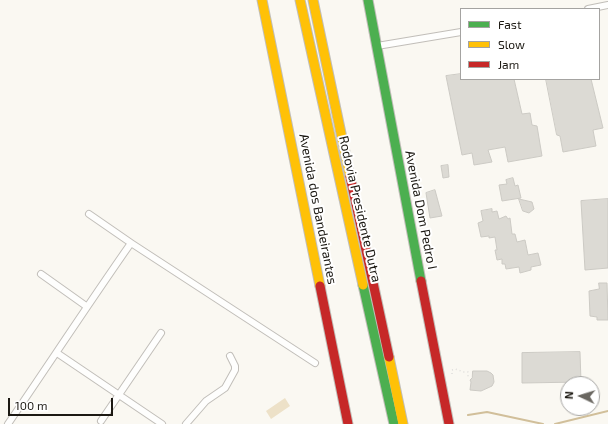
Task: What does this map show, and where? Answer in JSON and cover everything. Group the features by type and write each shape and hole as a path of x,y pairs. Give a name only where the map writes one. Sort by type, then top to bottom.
{"main road":[{"name":"Avenida dos Bandeirantes","path":"262,0 348,424"},
{"name":"Rodovia Presidente Dutra","path":"300,0 394,424"},
{"name":"Rodovia Presidente Dutra","path":"313,0 403,424"},
{"name":"Avenida Dom Pedro I","path":"368,0 449,424"}],"street":[{"path":"593,8 608,5"},
{"path":"377,46 460,32"},
{"path":"88,214 316,363"},
{"path":"8,424 86,306 131,243"},
{"path":"41,274 86,306"},
{"path":"101,420 161,334"},
{"path":"56,353 162,424"},
{"path":"186,424 206,400 225,388 235,370 235,366 230,356"}],"path":[{"path":"452,374 452,370 455,369 468,372 468,376"}],"shaded area":[{"path":"285,398 290,406 271,419 266,411"}],"building":[{"path":"460,74 460,80 514,80 522,114 530,113 532,125 537,126 542,156 508,162 505,147 488,150 492,162 474,165 472,153 462,155 446,76"},
{"path":"546,80 591,80 603,128 593,130 596,146 563,152 560,136 557,135"},
{"path":"448,165 449,177 443,178 441,166"},
{"path":"513,178 515,186 518,185 521,198 502,201 499,185 507,184 506,180"},
{"path":"435,190 442,216 430,218 426,193"},
{"path":"519,199 532,202 534,209 529,213 523,211"},
{"path":"608,199 608,268 585,270 581,201"},
{"path":"492,209 492,212 497,211 499,219 506,216 508,219 510,218 512,234 515,234 517,242 525,240 528,255 538,253 541,265 531,267 531,270 520,273 519,267 506,269 505,264 502,264 502,259 497,260 495,237 481,237 478,223 483,221 481,211"},
{"path":"599,283 607,283 608,320 597,320 597,317 590,316 589,291 599,289"},
{"path":"580,352 581,376 560,376 560,382 522,383 522,353"},
{"path":"473,371 487,371 491,373 493,375 494,382 492,386 481,391 470,390 470,380 472,378"}],"waterway":[{"path":"555,424 608,411"},
{"path":"468,415 487,412 543,424"}],"traffic: fast":[{"path":"368,0 421,281"},
{"path":"363,285 394,424"}],"traffic: slow":[{"path":"262,0 320,286"},
{"path":"300,0 363,285"},
{"path":"313,0 350,176"},
{"path":"389,357 403,424"}],"traffic: jam":[{"path":"350,176 389,357"},
{"path":"421,281 449,424"},
{"path":"320,286 348,424"}]}
